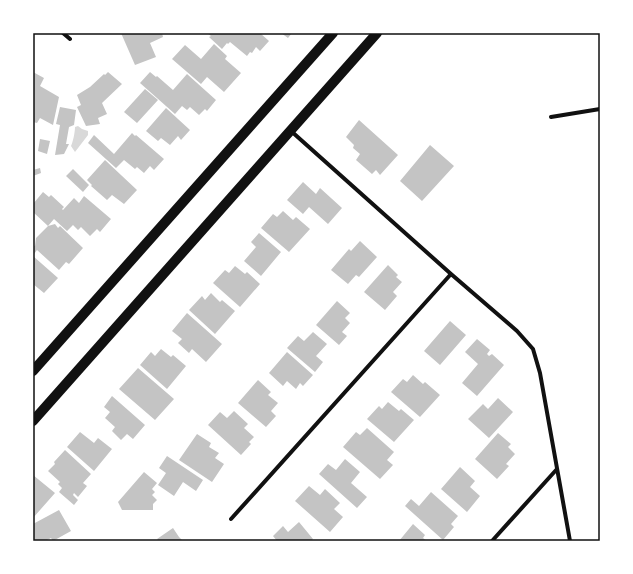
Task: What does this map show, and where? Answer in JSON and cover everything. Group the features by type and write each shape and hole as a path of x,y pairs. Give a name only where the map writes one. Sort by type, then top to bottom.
{"main road":[{"path":"33,371 333,33"},
{"path":"33,421 377,33"}],"street":[{"path":"63,33 70,39"},
{"path":"551,117 600,109"},
{"path":"290,131 517,331 533,349 540,373 570,541"},
{"path":"231,519 451,274"},
{"path":"492,541 557,469"}],"shaded area":[{"path":"78,126 88,131 88,135 75,152 71,146 75,127"}],"building":[{"path":"121,33 162,33 163,37 150,43 156,57 135,65"},
{"path":"207,33 260,33 269,41 260,51 256,47 252,53 250,52 247,56 230,42 228,44 227,43 222,49 209,37 211,36"},
{"path":"281,33 292,33 288,38"},
{"path":"214,44 227,56 225,59 241,73 224,92 207,77 201,84 172,59 185,45 201,59"},
{"path":"33,72 44,78 40,86 59,97 53,125 40,118 37,123 33,122"},
{"path":"108,72 122,84 102,103 107,114 98,118 100,124 86,126 77,107 81,105 77,95 90,87"},
{"path":"150,72 173,90 187,74 216,100 207,111 205,109 199,115 190,107 187,110 182,106 175,114 140,83"},
{"path":"145,89 158,100 137,123 124,112"},
{"path":"60,107 76,110 74,125 69,127 66,144 69,144 64,154 55,155 60,125 56,124"},
{"path":"166,108 190,130 181,140 178,136 170,145 161,138 158,141 146,131"},
{"path":"359,120 398,155 380,175 376,170 372,174 356,160 360,154 353,148 354,145 346,137"},
{"path":"132,133 164,159 154,170 150,166 144,173 137,167 135,169 124,160 116,168 88,143 94,135 114,154"},
{"path":"40,139 50,141 47,154 38,151"},
{"path":"430,145 454,166 422,201 400,181"},
{"path":"105,160 137,190 124,204 112,195 107,200 91,186 92,185 87,180"},
{"path":"40,168 41,173 33,176 33,170"},
{"path":"73,169 89,185 83,192 66,176"},
{"path":"303,182 316,194 320,188 342,208 328,224 309,207 303,214 287,200"},
{"path":"43,192 49,197 51,195 64,207 62,209 63,210 74,198 79,203 84,196 111,219 100,232 97,229 90,236 81,227 78,230 73,225 67,231 54,219 48,226 33,212 33,204"},
{"path":"283,211 293,220 296,217 310,229 289,252 261,228 273,214 277,217"},
{"path":"55,224 58,228 60,226 83,248 69,264 66,262 59,270 37,250 34,254 33,253 33,245 35,246 36,238 48,226"},
{"path":"259,233 281,252 261,276 244,261 256,247 251,242"},
{"path":"360,241 377,257 359,277 356,275 348,284 331,270 349,249 351,251"},
{"path":"33,256 58,278 44,293 33,284"},
{"path":"388,265 398,275 396,277 402,282 393,292 397,296 385,310 364,292"},
{"path":"235,266 245,274 247,272 260,284 240,307 213,283 225,270 229,273"},
{"path":"211,293 220,302 222,300 235,311 215,334 189,310 202,296 205,300"},
{"path":"337,301 350,313 345,318 350,323 342,332 347,336 339,345 316,325"},
{"path":"187,313 222,344 206,362 192,349 189,353 178,343 182,339 172,331"},
{"path":"450,321 466,335 440,365 424,351"},
{"path":"313,332 327,344 316,356 323,362 315,372 287,348 298,336 304,341"},
{"path":"477,339 490,350 487,354 489,356 492,354 504,365 477,396 462,383 478,364 465,352"},
{"path":"161,349 171,357 173,355 186,366 167,389 140,365 151,352 155,356"},
{"path":"287,352 313,375 303,386 300,383 296,389 287,381 283,386 269,373"},
{"path":"138,368 174,399 155,420 119,389"},
{"path":"413,375 423,384 425,382 440,395 420,417 391,392 403,379 407,382"},
{"path":"258,380 271,392 268,395 278,403 271,411 276,416 266,427 238,403"},
{"path":"112,396 145,425 133,439 127,434 121,440 112,431 115,427 105,418 110,412 104,407"},
{"path":"498,398 513,412 489,438 468,419 483,404 488,409"},
{"path":"388,402 399,411 401,409 414,420 394,442 367,419 379,406 382,409"},
{"path":"234,411 248,424 244,428 254,437 249,442 251,444 241,455 208,425 220,412 227,418"},
{"path":"367,428 394,452 387,460 393,465 380,479 343,447 356,432 360,435"},
{"path":"80,432 94,443 98,438 112,449 94,471 67,447"},
{"path":"498,433 511,444 508,447 515,454 506,464 509,466 497,479 475,459"},
{"path":"197,434 211,443 209,447 219,453 215,458 224,464 212,482 179,460"},
{"path":"65,450 91,474 83,483 87,486 78,497 74,493 73,495 78,500 74,505 59,492 62,488 58,484 60,482 48,471"},
{"path":"167,456 203,480 196,491 183,482 174,496 158,485 166,473 159,468"},
{"path":"345,459 360,472 351,483 367,497 357,508 319,474 328,464 336,470"},
{"path":"460,467 475,481 470,487 480,496 467,512 441,489"},
{"path":"144,472 157,483 152,489 155,492 152,495 157,500 153,504 153,510 122,510 118,502"},
{"path":"33,475 55,493 33,518"},
{"path":"309,486 320,495 325,489 340,503 334,509 343,517 330,532 295,501"},
{"path":"431,492 458,516 451,524 454,527 443,540 405,506 411,499 419,506"},
{"path":"59,510 71,531 53,541 51,538 45,541 33,541 33,524"},
{"path":"299,522 313,539 311,541 277,541 273,536 283,526 288,532"},
{"path":"413,524 425,535 423,538 427,541 399,541"},
{"path":"173,528 183,541 159,541 157,539"}]}
